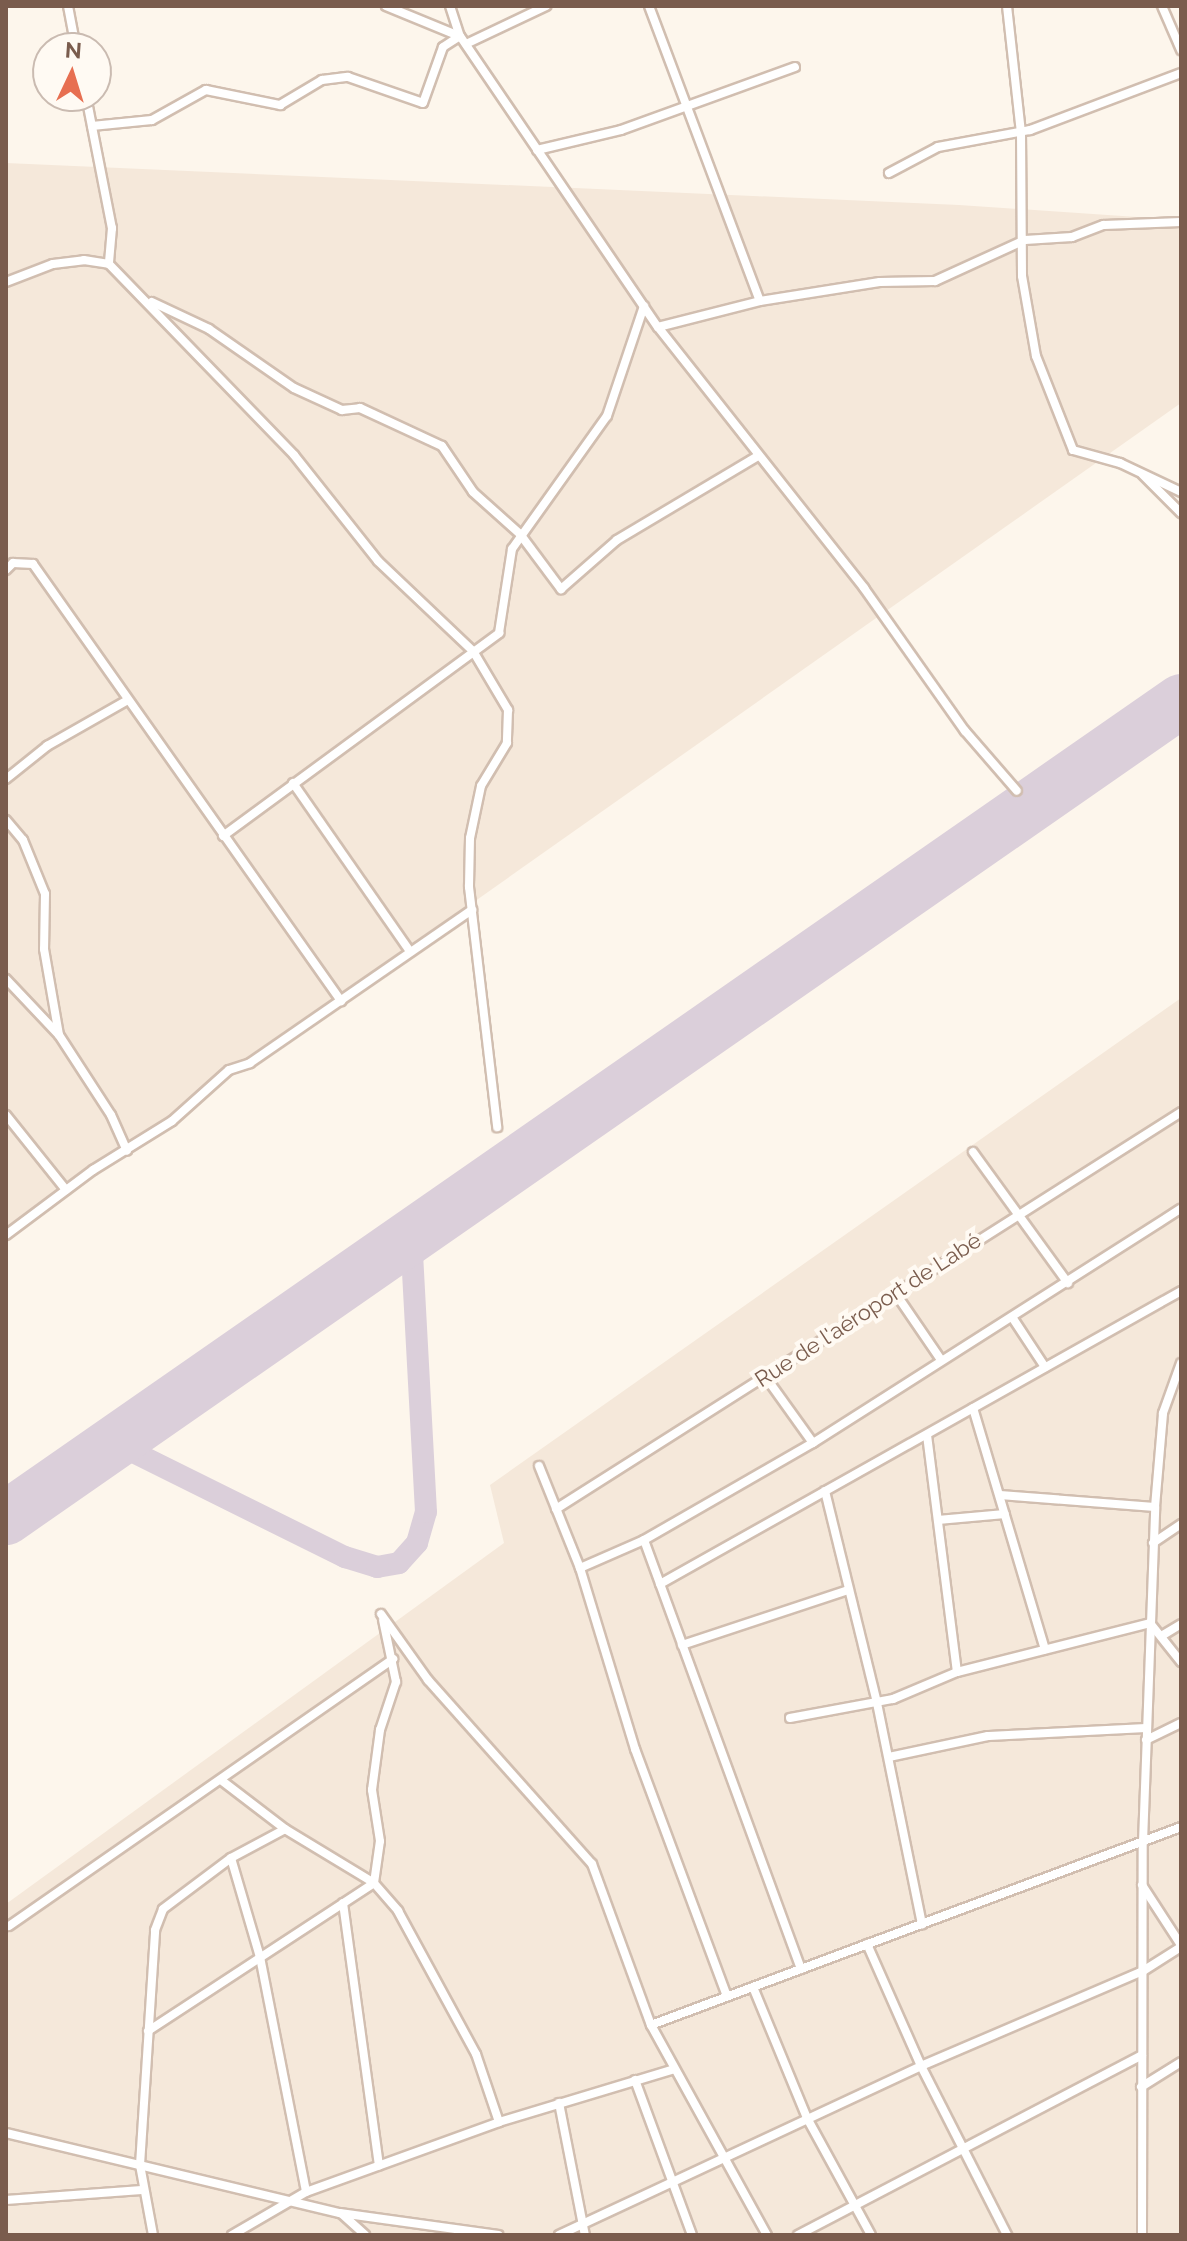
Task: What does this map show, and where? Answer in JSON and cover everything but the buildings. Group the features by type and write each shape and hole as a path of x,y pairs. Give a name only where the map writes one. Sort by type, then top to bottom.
{"street":[{"path":"68,6 73,32"},
{"path":"386,6 463,40"},
{"path":"450,6 463,40 658,327 864,588 965,731 1017,791"},
{"path":"92,126 152,120 206,90 280,105 322,80 348,77 423,103 443,47 546,6"},
{"path":"649,6 760,301"},
{"path":"1007,6 1021,132 1025,240 1022,276 1036,356 1073,450 1140,472 1181,492"},
{"path":"1162,6 1181,50"},
{"path":"537,150 621,130 795,67"},
{"path":"889,173 938,147 1021,132 1181,73"},
{"path":"89,112 112,228 109,264"},
{"path":"658,327 760,301 880,282 935,281 1025,240 1072,237 1104,225 1181,222"},
{"path":"6,282 53,264 84,260 109,264 150,301 294,455 378,561 473,651 510,724 507,743 481,786 471,821 472,910 497,1127"},
{"path":"150,301 209,329 294,388 342,410 360,408 421,432 442,446 473,492 520,534 561,589 617,540 758,456"},
{"path":"223,836 504,625 507,565 520,534 607,416 644,306"},
{"path":"1140,472 1181,513"},
{"path":"6,570 13,563 33,564 126,701 341,1001"},
{"path":"6,779 33,756 126,701"},
{"path":"293,783 409,950"},
{"path":"6,820 23,840 45,894 44,949 59,1035"},
{"path":"6,1235 66,1190 204,1097 229,1070 250,1063 409,950 472,910"},
{"path":"6,979 59,1035 111,1115 127,1151"},
{"name":"Rue de l'aéroport de Labé","path":"556,1509 1181,1112"},
{"path":"6,1115 66,1190"},
{"path":"973,1152 1021,1213 1068,1283"},
{"path":"580,1568 644,1540 813,1443 1181,1209"},
{"path":"660,1584 1181,1291"},
{"path":"896,1294 941,1360"},
{"path":"1012,1317 1045,1367"},
{"path":"1142,2235 1142,1885 1153,1543 1163,1413 1181,1363"},
{"path":"765,1376 813,1443"},
{"path":"973,1408 1045,1650"},
{"path":"927,1435 957,1672"},
{"path":"539,1466 580,1568 635,1749 727,1996"},
{"path":"825,1491 877,1703 922,1924"},
{"path":"1000,1495 1155,1507"},
{"path":"938,1520 1005,1514"},
{"path":"1153,1543 1181,1524"},
{"path":"644,1540 801,1969"},
{"path":"682,1645 848,1590"},
{"path":"148,2031 374,1883 380,1841 372,1790 380,1730 396,1682 381,1614 428,1680 592,1864 651,2025 767,2235"},
{"path":"790,1718 877,1703 957,1672 1150,1623"},
{"path":"1150,1623 1163,1635 1181,1662"},
{"path":"1163,1635 1181,1624"},
{"path":"9,1926 393,1659"},
{"path":"1146,1740 1181,1723"},
{"path":"889,1757 988,1736 1147,1728"},
{"path":"221,1780 285,1829 374,1883 398,1911 476,2054 499,2122"},
{"path":"651,2025 1181,1827"},
{"path":"153,2235 142,2190 140,2165 155,1930 163,1909 231,1858 285,1829"},
{"path":"231,1858 260,1957 306,2192"},
{"path":"559,2235 921,2066 1143,1971 1181,1946 1142,1885"},
{"path":"343,1903 379,2166"},
{"path":"867,1944 921,2066 1007,2235"},
{"path":"753,1987 807,2118 871,2235"},
{"path":"798,2235 961,2146 1142,2055"},
{"path":"1141,2087 1181,2062"},
{"path":"232,2235 294,2202 306,2192 499,2122 674,2069"},
{"path":"635,2080 692,2235"},
{"path":"559,2103 585,2235"},
{"path":"6,2133 340,2213 498,2235"},
{"path":"6,2200 142,2190"},
{"path":"340,2213 365,2235"}],"shaded area":[{"path":"6,163 959,205 1181,220 1181,403 6,1232"},
{"path":"1181,998 1181,2235 6,2235 6,1904 504,1543 490,1485"}],"taxiway":[{"path":"115,1443 345,1557 377,1567 399,1563 417,1543 426,1512 411,1237"}],"runway":[{"path":"6,1518 1181,701"}]}
